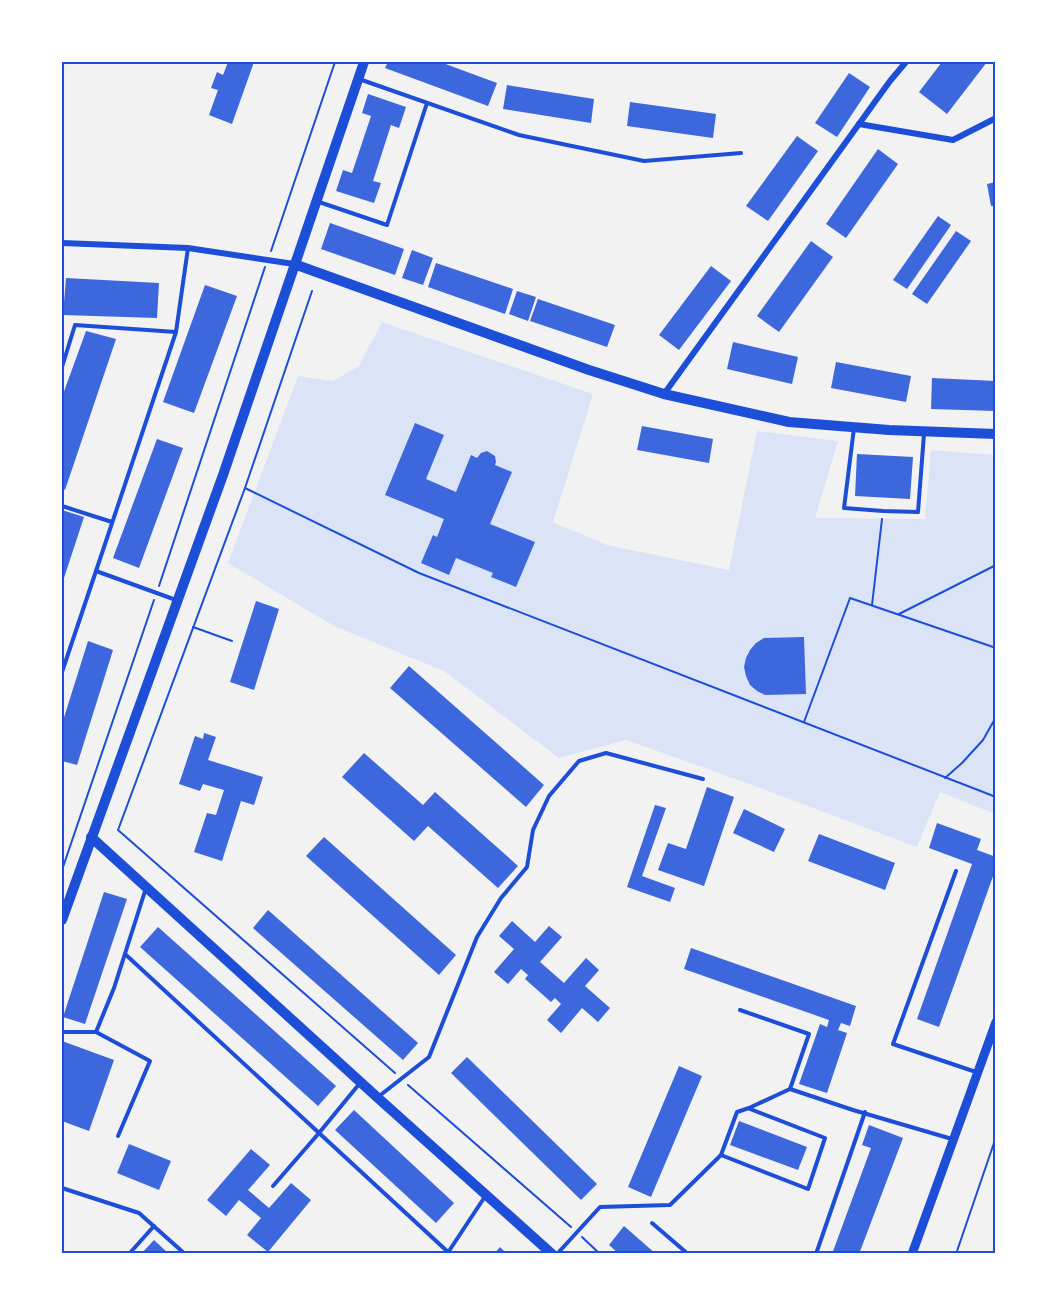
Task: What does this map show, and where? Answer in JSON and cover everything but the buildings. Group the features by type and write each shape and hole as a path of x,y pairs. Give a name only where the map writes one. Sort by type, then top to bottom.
{"main road":[{"path":"62,920 234,444 358,79 361,63"},
{"path":"294,264 589,370 664,394 789,422 924,432 996,434"},
{"path":"91,837 552,1254"}],"street":[{"path":"664,394 859,123 906,62"},
{"path":"859,123 953,140 996,118"},
{"path":"62,243 188,248 294,264"},
{"path":"912,1254 996,1022"}],"lane":[{"path":"358,79 519,135 644,161 741,153"},
{"path":"316,201 387,225 427,103"},
{"path":"62,672 176,332 188,248"},
{"path":"62,367 75,325 176,332"},
{"path":"854,427 844,508 883,511 918,512 924,432"},
{"path":"62,507 112,522"},
{"path":"96,571 177,600"},
{"path":"378,1098 429,1056 477,937 501,898 527,867 533,830 549,796 579,761 606,753 703,779"},
{"path":"956,871 893,1044 977,1072"},
{"path":"96,1032 114,988 146,888"},
{"path":"125,954 448,1253 487,1195"},
{"path":"740,1010 809,1034 790,1089"},
{"path":"62,1032 96,1032 150,1061 118,1136"},
{"path":"273,1186 360,1082"},
{"path":"557,1254 600,1207 670,1205 721,1155 737,1112 790,1089 953,1139"},
{"path":"721,1155 808,1189 825,1138 749,1108"},
{"path":"816,1254 865,1112"},
{"path":"62,1188 139,1213 185,1254"},
{"path":"652,1223 688,1254"},
{"path":"129,1254 153,1226"}],"path":[{"path":"62,870 335,62"},
{"path":"312,291 245,488 117,830 600,1254"},
{"path":"245,488 419,573 996,797"},
{"path":"872,605 883,511"},
{"path":"899,615 996,565"},
{"path":"804,723 850,598 996,648"},
{"path":"193,627 232,641"},
{"path":"945,777 962,763 983,740 996,717"},
{"path":"956,1254 996,1137"}],"shaded area":[{"path":"382,322 593,394 553,522 607,545 729,570 757,431 838,441 815,518 925,519 931,450 995,455 995,814 940,792 917,847 626,740 559,758 444,671 334,626 228,563 298,376 333,381 359,366"}]}
